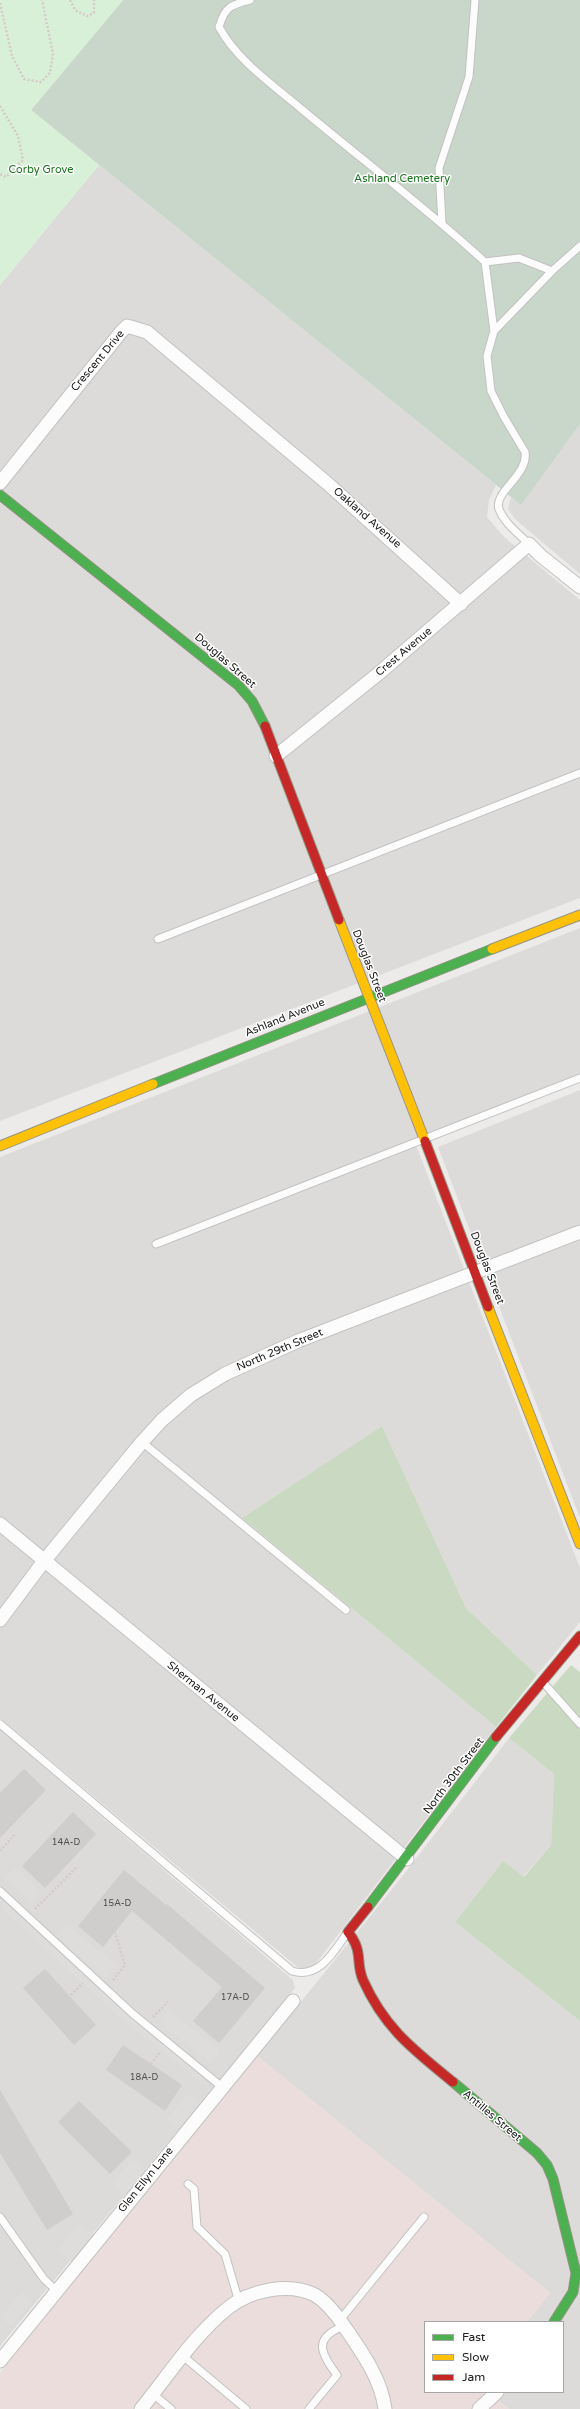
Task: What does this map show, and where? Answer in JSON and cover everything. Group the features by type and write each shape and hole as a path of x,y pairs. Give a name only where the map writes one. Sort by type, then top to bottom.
{"street":[{"name":"Crescent Drive","path":"0,483 91,368 128,326 147,332 270,436"},
{"name":"Oakland Avenue","path":"270,436 390,537 461,604"},
{"name":"Douglas Street","path":"0,495 238,685 252,701 276,756 580,1544"},
{"path":"529,544 541,556 580,587"},
{"name":"Crest Avenue","path":"276,756 378,674 529,544"},
{"name":"Ashland Avenue","path":"0,1146 368,997 580,915"},
{"name":"North 29th Street","path":"0,1620 44,1561 142,1442 162,1420 191,1395 224,1374 298,1341 580,1232"},
{"name":"Sherman Avenue","path":"0,1524 407,1859"},
{"name":"North 30th Street","path":"348,1932 407,1859 541,1679 580,1636"},
{"name":"Antilles Street","path":"348,1932 357,1943 362,1978 373,2001 398,2036 537,2153 547,2165 563,2216 576,2273 573,2292 555,2321"},
{"name":"Glen Ellyn Lane","path":"0,2361 293,2001"},
{"path":"141,2409 210,2326 229,2307 252,2295 276,2289 298,2289 315,2295 331,2308 342,2323 368,2364 383,2393 385,2409"},
{"path":"479,2409 496,2393"}],"lane":[{"path":"250,0 235,4 224,11 219,27 226,39 250,66 396,188 442,223 485,262 494,331 487,356 491,391 504,417 525,452 526,459 525,467 500,499 498,507 506,521 529,544"},
{"path":"442,223 439,168 469,77 475,0"},
{"path":"494,331 552,271 580,246"},
{"path":"485,262 519,258 552,271"},
{"path":"158,939 580,773"},
{"path":"156,1244 425,1140 580,1078"},
{"path":"142,1442 346,1610"},
{"path":"541,1679 580,1724"},
{"path":"0,1724 292,1971 303,1974 313,1972 328,1959 348,1932"},
{"path":"0,1892 106,1989 222,2087"},
{"path":"188,2184 194,2189 197,2227 224,2254 239,2302"},
{"path":"0,2217 44,2279 57,2292"},
{"path":"309,2409 337,2375 322,2352 322,2342 328,2333 342,2323 424,2217"},
{"path":"184,2357 246,2409"},
{"path":"153,2394 171,2409"}],"path":[{"path":"0,3 12,56 24,79 41,82 50,73 53,54 42,0"},
{"path":"70,0 75,10 87,16 94,13 94,0"},
{"path":"0,106 18,136 23,160 6,177 0,174"},
{"path":"0,1851 15,1834"},
{"path":"27,1917 76,1868"},
{"path":"106,1989 125,1966 115,1932"},
{"path":"71,1995 91,1975"},
{"path":"146,2024 168,2002"}],"shaded area":[{"path":"99,165 496,485 489,500 487,517 504,537 580,600 580,898 0,1121 0,285"},
{"path":"580,424 580,574 515,519 508,509 511,497 521,504"},
{"path":"580,928 580,1073 414,1140 580,1568 580,1622 537,1675 466,1608 382,1426 242,1518 496,1727 317,1962 310,1970 301,1970 0,1718 0,1157"},
{"path":"580,1090 580,1518 438,1147"},
{"path":"0,1730 293,1980 295,1988 0,2346"},
{"path":"509,1738 554,1774 551,1845 523,1877 503,1861 455,1922 580,2021 580,2409 509,2409 489,2393 564,2393 564,2321 528,2321 550,2293 257,2056 401,1878"},
{"path":"16,1867 41,1891 30,1903 4,1878"},
{"path":"0,1898 80,1972 199,2074 203,2079 201,2082 120,2018 3,1910"},
{"path":"68,1925 117,1965 106,1979 57,1936"},
{"path":"169,2010 221,2051 211,2063 159,2022"},
{"path":"257,2056 550,2293 528,2321 424,2321 424,2393 489,2393 509,2409 0,2409 0,2373"},
{"path":"187,2094 202,2105 180,2129 167,2119"},
{"path":"133,2158 147,2170 127,2195 112,2183"},
{"path":"80,2223 94,2235 72,2262 57,2251"},
{"path":"22,2292 33,2302 11,2327 0,2317"}],"green space":[{"name":"Corby Grove","path":"0,0 123,0 31,110 99,165 0,285"},
{"name":"Ashland Cemetery","path":"123,0 580,0 580,424 521,505 31,110"},
{"path":"382,1426 466,1608 537,1675 496,1727 242,1518"},
{"path":"571,1665 580,1672 580,2021 455,1922 503,1861 524,1877 551,1845 554,1774 509,1738"}],"building":[{"path":"24,1769 46,1790 0,1838 0,1793"},
{"path":"73,1812 96,1834 45,1888 22,1866"},
{"path":"124,1870 166,1905 167,1904 265,1988 219,2043 193,2021 222,1987 132,1911 103,1947 78,1926"},
{"path":"45,1969 96,2025 74,2045 23,1988"},
{"path":"123,2045 182,2085 165,2111 106,2070"},
{"path":"0,2090 73,2214 47,2230 0,2153"},
{"path":"79,2101 132,2152 110,2174 58,2122"}],"traffic: fast":[{"path":"0,495 238,685 252,701 265,726"},
{"path":"153,1084 492,949"},
{"path":"368,1907 496,1737"},
{"path":"453,2082 537,2153 547,2165 553,2179 576,2273 573,2292 555,2321"}],"traffic: slow":[{"path":"492,949 580,915"},
{"path":"339,920 425,1141"},
{"path":"0,1146 153,1084"},
{"path":"488,1307 580,1544"}],"traffic: jam":[{"path":"265,726 339,920"},
{"path":"425,1141 488,1307"},
{"path":"496,1737 580,1636"},
{"path":"368,1907 348,1932 358,1951 363,1980 381,2012 391,2025 413,2049 453,2082"}]}
